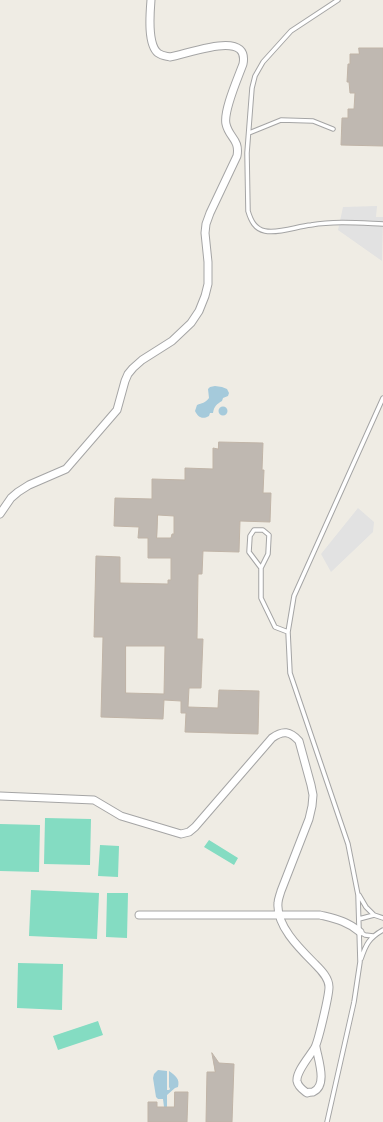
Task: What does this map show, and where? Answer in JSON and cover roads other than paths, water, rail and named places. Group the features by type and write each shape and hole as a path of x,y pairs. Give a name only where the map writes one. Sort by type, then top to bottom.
{"street":[{"path":"0,514 11,498 18,492 29,485 66,469 117,410 128,374 142,360 172,341 191,323 199,311 205,296 208,284 205,233 206,224 237,156 237,144 226,126 225,118 244,57 243,53 239,49 226,44 216,45 170,57 158,53 154,49 152,43 150,16 151,0"},
{"path":"0,796 94,800 121,816 181,834 189,832 195,827 272,738 283,733 294,735 299,741 313,795 309,819 281,891 278,903 279,915 285,929 297,945 327,978 329,985 316,1047 304,1063 297,1081 301,1089 307,1093 314,1092 320,1086 322,1077 316,1047"},
{"path":"139,915 320,915 335,918 350,924 360,932"}],"lane":[{"path":"338,0 291,31 263,62 255,76 252,88 249,133 248,211 250,220 256,227 265,231 275,231 312,224 345,222 383,224"},
{"path":"249,133 281,120 313,120 333,129"},
{"path":"327,1122 354,1002 360,962 358,895 348,844 290,673 288,632 294,596 383,398"},
{"path":"261,568 249,552 250,536 254,530 263,530 269,536 268,554 261,568 261,598 276,627 288,632"},
{"path":"358,895 374,915 383,918"},
{"path":"359,919 374,915"},
{"path":"360,962 365,948 373,936 383,930"},
{"path":"360,932 365,935 373,936"}],"water":[{"path":"215,386 227,389 229,393 228,396 223,398 214,409 213,413 210,413 209,416 204,418 200,417 195,411 197,405 208,400 208,389"},
{"path":"223,406 228,411 223,416 218,411"},
{"path":"158,1070 167,1071 167,1090 170,1089 169,1071 178,1080 178,1087 167,1095 167,1107 164,1107 163,1099 158,1099 156,1097 153,1078 154,1074"}]}
